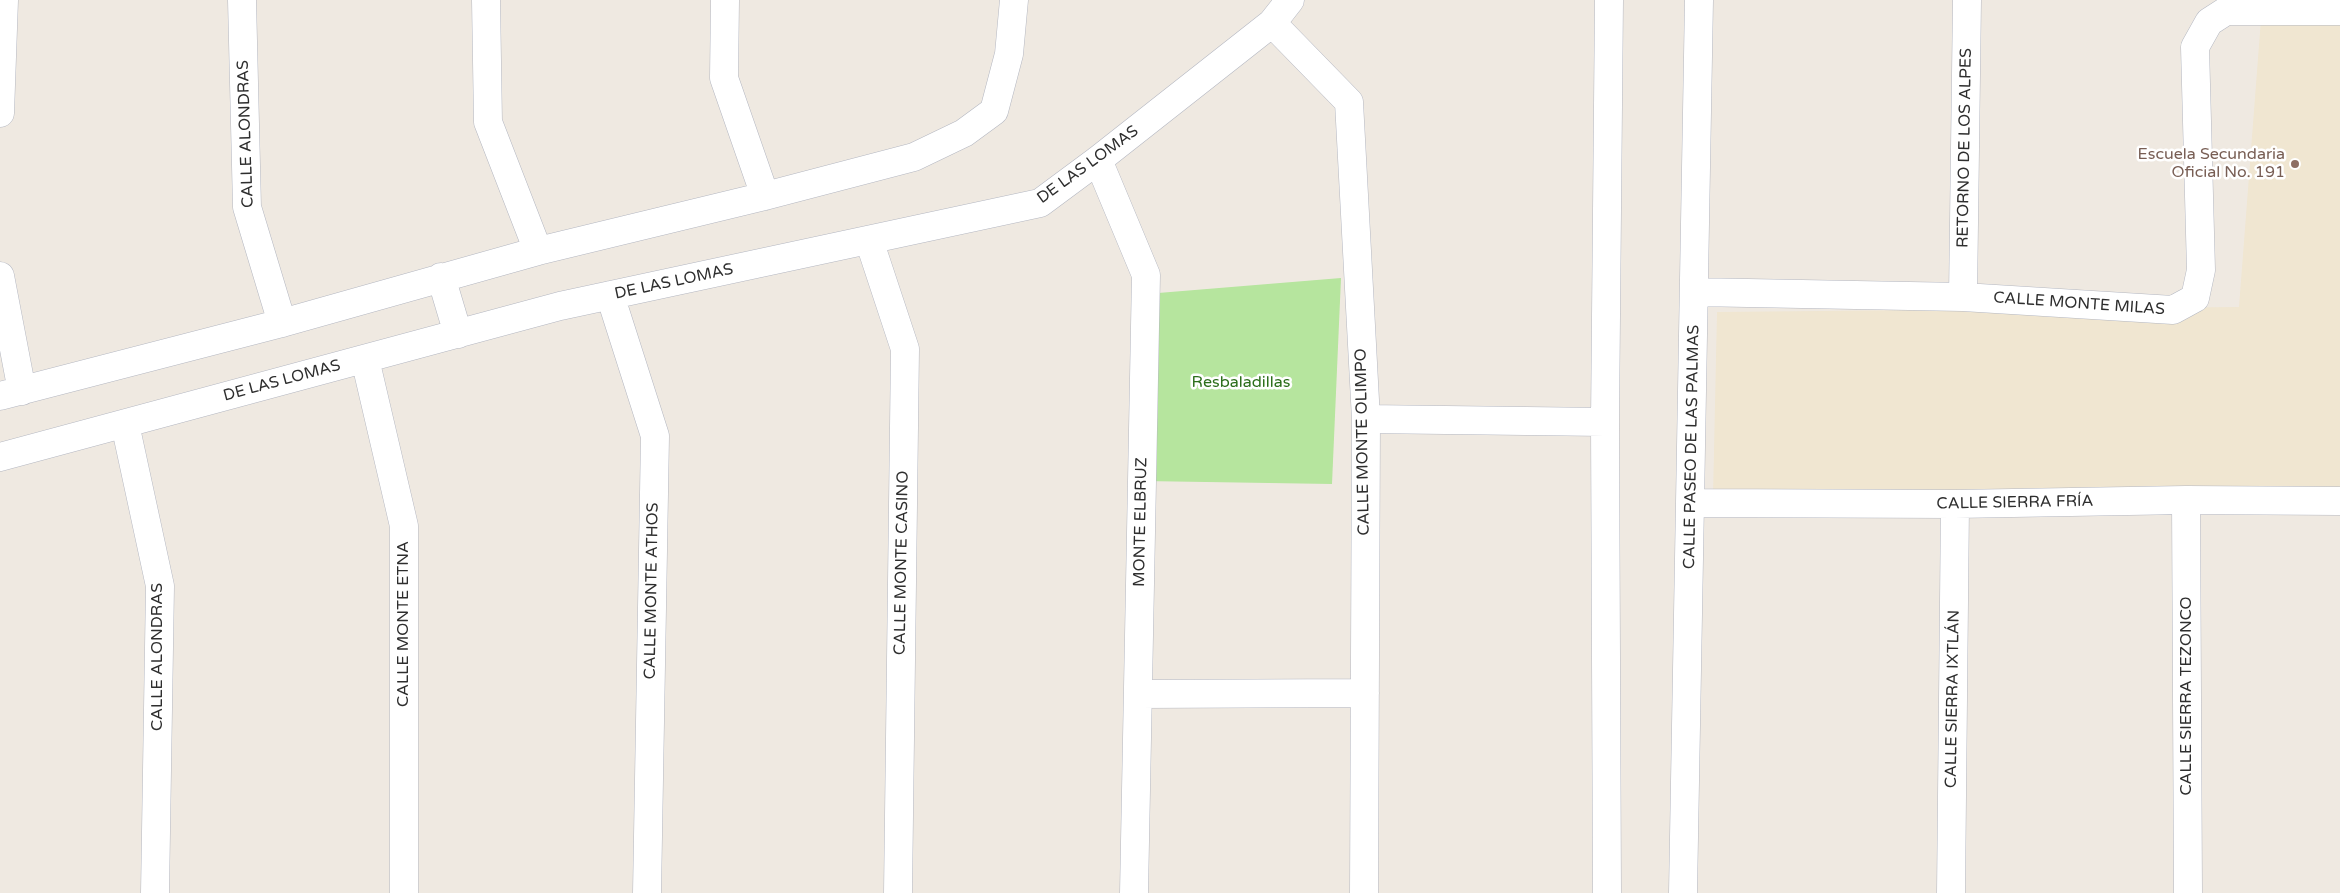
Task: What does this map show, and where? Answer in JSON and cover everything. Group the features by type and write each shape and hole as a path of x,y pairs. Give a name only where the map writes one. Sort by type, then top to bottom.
{"street":[{"path":"0,113 4,0"},
{"name":"CALLE ALONDRAS","path":"242,0 247,207 282,323"},
{"path":"486,0 488,122 538,251"},
{"path":"725,0 724,78 766,196"},
{"path":"0,276 11,393 282,323 538,251 766,196 914,157 964,133 994,111 1009,54 1014,0"},
{"name":"DE LAS LOMAS","path":"0,457 560,306 1040,203 1098,160 1272,23 1290,0"},
{"path":"1607,893 1605,422 1609,0"},
{"name":"CALLE PASEO DE LAS PALMAS","path":"1683,893 1699,0"},
{"name":"RETORNO DE LOS ALPES","path":"1963,297 1967,0"},
{"name":"CALLE MONTE MILAS","path":"1694,292 1963,297 2173,310 2195,298 2201,270 2195,47 2209,22 2226,5 2340,11"},
{"name":"CALLE MONTE OLIMPO","path":"1272,23 1349,102 1366,419 1364,893"},
{"name":"MONTE ELBRUZ","path":"1098,160 1146,275 1134,893"},
{"name":"CALLE MONTE CASINO","path":"869,240 905,349 898,893"},
{"path":"441,277 458,334"},
{"name":"CALLE MONTE ATHOS","path":"610,296 655,436 647,893"},
{"name":"CALLE MONTE ETNA","path":"365,359 404,526 404,893"},
{"path":"1366,419 1605,422"},
{"name":"CALLE ALONDRAS","path":"125,424 160,586 155,893"},
{"name":"CALLE SIERRA FRÍA","path":"1691,503 1955,504 2186,500 2340,502"},
{"name":"CALLE SIERRA TEZONCO","path":"2186,500 2188,893"},
{"name":"CALLE SIERRA IXTLÁN","path":"1951,893 1955,504"},
{"path":"1138,694 1364,693"}],"shaded area":[{"name":"Escuela Secundaria Oficial No. 191","path":"2261,19 2340,21 2340,496 1713,497 1717,312 2239,307"}],"green space":[{"name":"Resbaladillas","path":"1341,278 1332,484 1143,481 1146,294"}],"place":[{"name":"Escuela Secundaria Oficial No. 191","path":"2295,164"}]}
